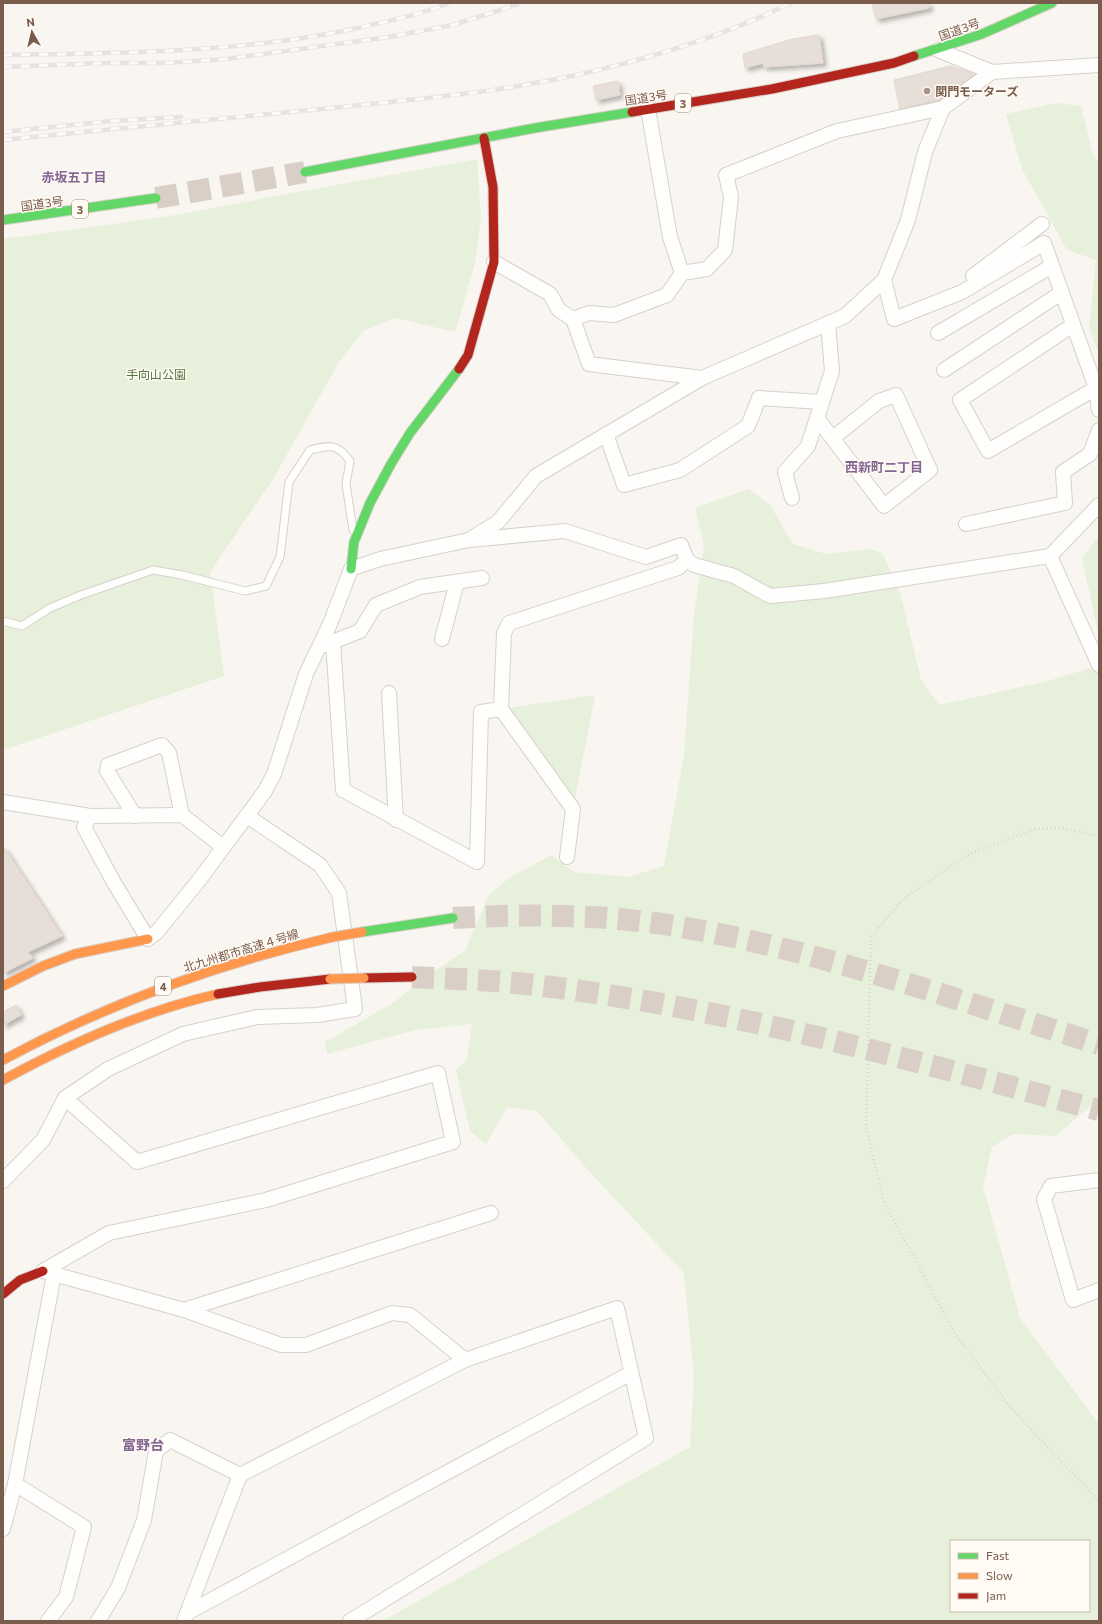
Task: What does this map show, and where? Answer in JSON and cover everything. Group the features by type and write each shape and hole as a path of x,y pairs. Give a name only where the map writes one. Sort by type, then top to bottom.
{"main road":[{"name":"国道3号","path":"305,172 484,138 823,79 894,63 938,50 982,34 1052,3"},
{"path":"351,569 354,542 370,503 391,464 410,433 450,383 468,355 494,262 493,187 484,138"},
{"name":"国道3号","path":"3,220 156,198"},
{"name":"北九州都市高速４号線","path":"3,1060 59,1030 96,1013 204,972 290,946 362,932 453,918"},
{"path":"3,986 64,958 84,951 105,946 137,943 148,939"},
{"path":"160,978 204,972"},
{"name":"4","path":"3,1080 38,1060 79,1040 159,1009 237,990 330,979 412,977"},
{"path":"3,1294 20,1280 48,1272"}],"street":[{"path":"938,50 992,72 1099,64"},
{"path":"573,319 590,313 614,315 668,295 682,273 707,269 725,250 731,197 726,175 837,131 943,108 992,72"},
{"path":"469,540 498,522 536,476 606,434 702,378 845,316 884,280 908,220 925,152 943,108"},
{"path":"648,109 670,237 682,273"},
{"path":"944,299 1042,224"},
{"path":"884,280 894,319 962,292 1044,243 1096,388 1099,410"},
{"path":"494,262 550,294 559,310 573,319 588,364 702,378"},
{"path":"938,333 1052,266"},
{"path":"944,370 1061,293"},
{"path":"792,498 785,472 808,446 832,371 828,323"},
{"path":"1073,326 960,400 988,451 1096,388"},
{"path":"817,418 884,506 930,470 896,395 879,401 833,438"},
{"path":"606,434 624,485 680,470 748,426 759,398 822,402"},
{"path":"966,524 1065,503 1063,472 1090,454 1099,430"},
{"path":"90,816 84,827 113,881 148,939 157,932 200,879 265,791 274,774 306,674 317,648 330,624 351,569 380,560 469,540 565,532 646,557 681,545 687,560 694,565 734,576 770,596 824,591 1050,556 1099,505"},
{"path":"1050,556 1099,665"},
{"path":"567,857 573,809 501,709 504,633 509,623 678,568 687,560"},
{"path":"317,648 360,631 376,605 420,587 482,578"},
{"path":"442,639 457,582"},
{"path":"333,642 343,790 396,820 478,862 481,712 501,709"},
{"path":"389,693 396,820"},
{"path":"135,816 107,772 108,765 162,745 169,753 182,815"},
{"path":"3,802 90,816 182,815 223,847"},
{"path":"3,1181 43,1140 65,1098 108,1069 184,1034 257,1017 317,1015 355,1009 339,893 320,865 246,816"},
{"path":"3,1529 15,1484 48,1272 109,1233 266,1200 453,1142 438,1073 137,1162 65,1098"},
{"path":"1099,1180 1051,1186 1044,1199 1073,1300 1099,1290"},
{"path":"184,1310 491,1213"},
{"path":"48,1272 184,1310 281,1345 306,1345 392,1313 410,1315 465,1360"},
{"path":"186,1617 240,1475 465,1360 617,1308 646,1438 350,1621"},
{"path":"186,1617 631,1373"},
{"path":"98,1621 118,1588 144,1520 156,1451 170,1440 240,1475"},
{"path":"15,1484 84,1527 66,1597 48,1621"}],"lane":[{"path":"3,621 22,626 50,608 81,594 153,570 182,575 245,591 266,586 280,557 289,482 310,450 328,445 342,450 350,461 346,484 354,542"}],"path":[{"path":"1099,836 1062,828 1035,829 971,853 903,899 871,937 866,1126 883,1200 955,1334 1010,1407 1099,1501"}],"green space":[{"path":"1056,103 1081,106 1093,156 1099,162 1099,355 1089,327 1096,260 1067,250 1022,169 1006,114"},
{"name":"手向山公園","path":"477,159 481,218 475,263 455,332 395,318 363,331 339,362 273,479 210,572 224,676 3,750 3,239 164,217"},
{"path":"749,489 770,505 793,544 826,554 869,549 882,553 900,592 921,680 939,705 1045,682 1099,665 1099,1098 1056,1136 1013,1134 992,1147 983,1186 1020,1318 1099,1424 1099,1621 383,1621 690,1447 694,1376 684,1273 588,1170 537,1111 507,1107 486,1144 470,1131 456,1070 467,1060 472,1024 416,1030 327,1054 325,1042 393,1003 433,972 465,951 489,895 509,878 551,855 574,872 628,877 664,866 684,755 694,615 704,545 695,508"},
{"path":"1099,536 1099,637 1082,558"},
{"path":"595,695 573,809 501,709"}],"building":[{"path":"872,3 929,3 929,8 876,19"},
{"path":"819,35 823,63 764,67 763,63 745,68 743,54 792,39"},
{"name":"関門モーターズ","path":"950,66 975,74 939,100 900,109 894,80"},
{"path":"618,81 620,95 596,100 593,86"},
{"path":"3,846 62,936 28,952 33,958 3,973"},
{"path":"16,1005 21,1015 3,1025 3,1012"}],"tunnel":[{"path":"156,198 305,172"},
{"path":"453,918 507,916 588,917 642,921 724,935 832,961 1099,1044"},
{"path":"412,977 535,985 678,1007 819,1037 1099,1110"}],"railway":[{"path":"3,55 179,50 266,43 309,37 390,21 450,3"},
{"path":"3,67 105,63 165,63 226,59 389,37 453,25 522,3"},
{"path":"3,140 407,100 472,93 531,84 608,68 645,58 720,33 791,3"},
{"path":"3,132 111,121 181,117"}],"traffic: fast":[{"path":"914,56 982,34 1052,3"},
{"path":"305,172 535,128 632,112"},
{"path":"3,220 156,198"},
{"path":"351,569 354,542 370,503 391,464 410,433 459,369"},
{"path":"362,932 453,918"}],"traffic: slow":[{"path":"333,937 362,932"},
{"path":"3,1060 43,1039 123,1003 164,987 247,960 333,937"},
{"path":"3,986 43,966 75,954 148,939"},
{"path":"330,979 364,978"},
{"path":"3,1080 55,1053 135,1019 162,1009 218,994"}],"traffic: jam":[{"path":"632,112 772,89 894,63 914,56"},
{"path":"459,369 468,355 494,262 493,187 484,138"},
{"path":"364,978 412,977"},
{"path":"218,994 260,987 330,979"},
{"path":"3,1294 20,1280 43,1271"}],"place":[{"name":"関門モーターズ","path":"927,91"}],"district":[{"name":"赤坂五丁目","path":"74,177"},
{"name":"西新町二丁目","path":"884,467"},
{"name":"富野台","path":"143,1444"}]}
